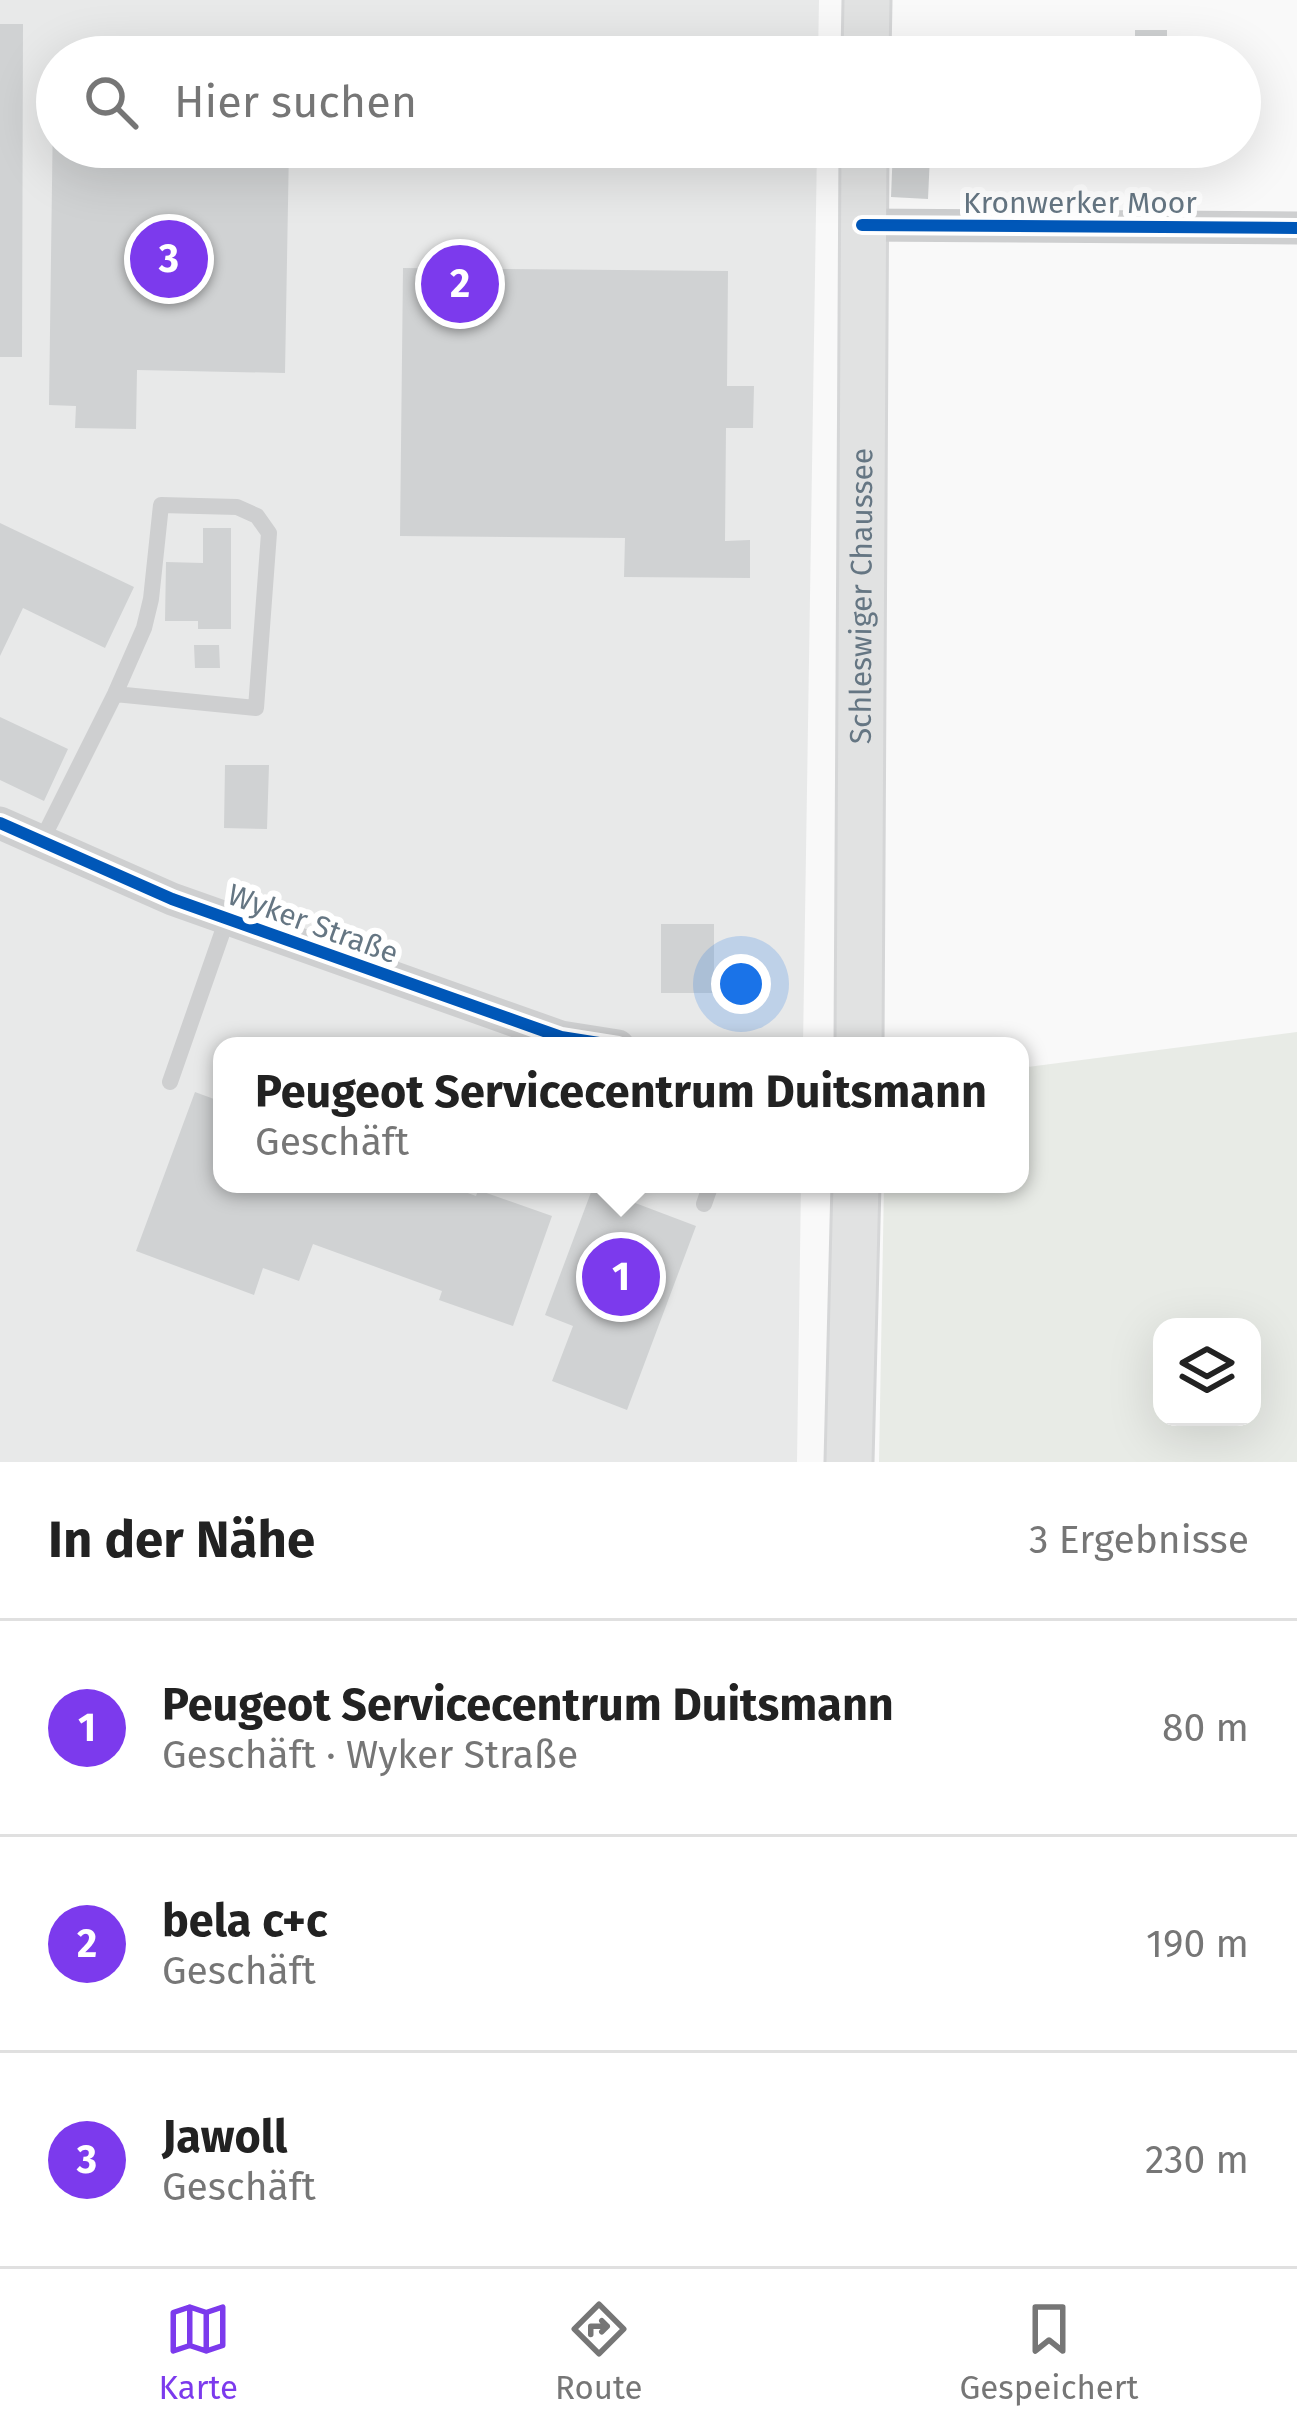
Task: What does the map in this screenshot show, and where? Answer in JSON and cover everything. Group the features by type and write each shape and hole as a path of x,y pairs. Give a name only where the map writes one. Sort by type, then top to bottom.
{"main road":[{"path":"866,36 867,0"},
{"name":"Schleswiger Chaussee","path":"859,1037 863,168"},
{"path":"849,1462 856,1193"}],"street":[{"name":"Kronwerker Moor","path":"862,225 1297,228"},
{"name":"Wyker Straße","path":"0,824 172,899 528,1037 561,1037"}],"lane":[{"path":"41,842 144,628 152,598 160,505 237,507 257,516 269,533 256,708 115,694"},
{"path":"170,1082 227,919"},
{"path":"704,1204 708,1193"}],"shaded area":[{"path":"0,0 819,0 818,36 36,36 36,168 817,168 803,1037 213,1037 213,1193 801,1193 797,1462 0,1462"},
{"path":"1297,1032 1297,1462 879,1462 884,1193 1029,1193 1029,1067"}],"building":[{"path":"0,24 23,24 22,357 0,357"},
{"path":"1135,30 1167,30 1167,36 1135,36"},
{"path":"52,168 289,168 285,373 137,370 136,429 75,428 76,406 49,405"},
{"path":"892,168 929,168 928,199 891,197"},
{"path":"403,268 728,271 727,386 754,386 753,428 726,428 725,541 750,540 750,578 624,577 625,538 400,536"},
{"path":"0,523 134,587 105,648 23,608 0,656"},
{"path":"203,528 231,528 231,629 198,629 198,621 165,621 166,562 203,563"},
{"path":"194,645 219,645 220,668 195,668"},
{"path":"0,717 68,749 44,801 0,780"},
{"path":"225,765 269,765 267,829 224,828"},
{"path":"661,924 714,924 714,993 661,993"},
{"path":"195,1092 213,1099 213,1193 487,1193 552,1216 513,1326 439,1300 442,1291 313,1244 299,1281 263,1268 254,1295 136,1251"},
{"path":"591,1193 609,1193 696,1226 627,1410 552,1381 573,1326 545,1315"}],"cycle path":[{"path":"862,225 1297,228"},
{"path":"0,823 172,899 561,1037"}],"place":[{"name":"Jawoll","path":"169,259"},
{"name":"bela c+c","path":"460,284"},
{"name":"Peugeot Servicecentrum Duitsmann","path":"621,1277"}]}
